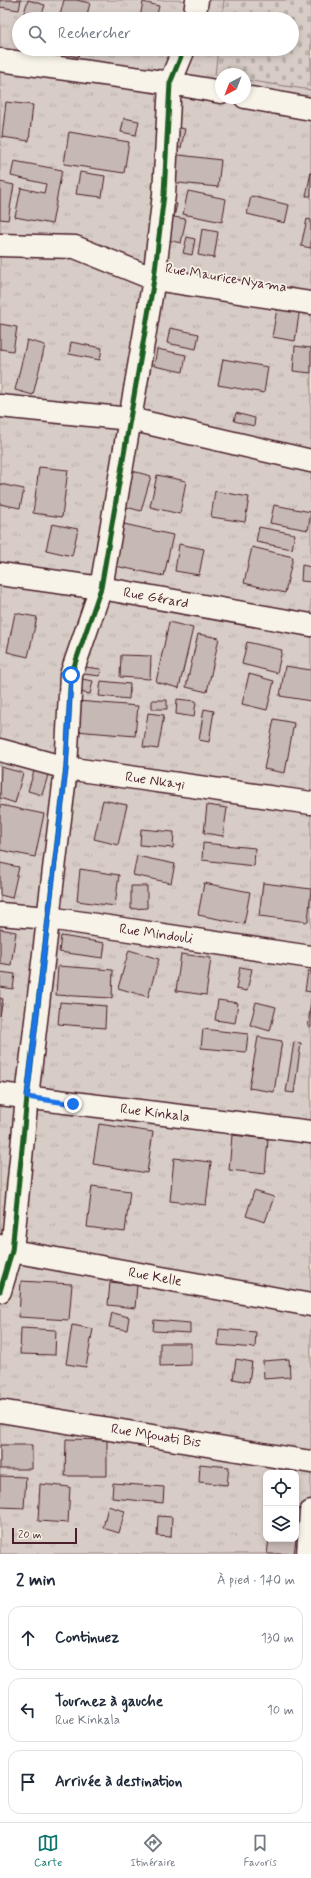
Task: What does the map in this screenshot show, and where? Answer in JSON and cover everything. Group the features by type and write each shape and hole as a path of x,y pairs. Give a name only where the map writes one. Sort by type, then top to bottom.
{"street":[{"path":"195,12 197,0"},
{"path":"0,1291 27,1097 49,918 66,768 71,675 101,588 154,279 164,194 170,83 181,56"},
{"path":"0,60 170,83 215,91"},
{"path":"251,98 311,109"},
{"name":"Rue Maurice Nyama","path":"0,245 75,247 154,279 311,303"},
{"path":"0,406 130,419 311,462"},
{"name":"Rue Gérard","path":"0,574 101,588 311,625"},
{"name":"Rue Nkayi","path":"0,750 66,768 311,803"},
{"name":"Rue Mindouli","path":"0,914 49,918 311,957"},
{"name":"Rue Kinkala","path":"0,1094 311,1132"},
{"name":"Rue Kelle","path":"6,1249 311,1305"},
{"name":"Rue Mfouati Bis","path":"0,1411 311,1462"},
{"path":"308,1554 311,1512"}],"green space":[{"path":"0,0 311,0 311,1554 0,1554"},
{"path":"224,0 311,0 311,90 251,81 251,68 216,68 217,56 299,56 299,12 223,12"}],"building":[{"path":"0,0 21,0 19,10 0,7"},
{"path":"28,0 45,5 43,12 24,12"},
{"path":"64,0 76,0 90,3 88,12 61,12"},
{"path":"143,2 159,6 158,12 141,12"},
{"path":"6,102 33,105 29,141 2,137"},
{"path":"124,118 139,121 136,135 121,132"},
{"path":"171,126 185,129 181,148 167,145"},
{"path":"69,132 129,142 124,173 64,164"},
{"path":"171,154 221,160 218,187 168,182"},
{"path":"14,161 62,170 52,224 15,217 21,188 44,193 46,184 11,176"},
{"path":"80,172 105,176 102,197 76,194"},
{"path":"311,172 311,196 306,196"},
{"path":"0,182 14,185 8,220 0,219"},
{"path":"188,191 226,199 222,222 183,214"},
{"path":"251,196 289,205 285,223 247,214"},
{"path":"162,201 177,204 174,217 186,219 181,243 154,237"},
{"path":"307,219 311,220 311,248 301,246"},
{"path":"202,229 218,232 214,258 198,255"},
{"path":"187,237 195,239 192,255 183,253"},
{"path":"278,303 300,308 295,341 272,337"},
{"path":"0,324 17,327 13,351 0,349"},
{"path":"170,328 199,334 196,349 167,343"},
{"path":"27,340 45,345 33,395 15,390"},
{"path":"71,342 102,348 100,360 69,354"},
{"path":"295,346 311,348 311,373 293,371"},
{"path":"157,349 186,355 183,372 154,366"},
{"path":"223,359 268,367 264,393 218,385"},
{"path":"236,413 255,418 254,426 234,421"},
{"path":"39,467 68,470 62,517 33,513"},
{"path":"125,469 151,476 141,511 115,504"},
{"path":"157,475 186,481 180,514 150,507"},
{"path":"0,484 24,489 20,508 0,504"},
{"path":"215,491 249,497 245,522 211,517"},
{"path":"274,505 311,512 308,530 270,523"},
{"path":"52,524 78,529 72,556 46,550"},
{"path":"124,524 173,535 164,576 115,566"},
{"path":"259,527 295,534 292,549 256,542"},
{"path":"179,544 204,549 199,575 175,571"},
{"path":"252,547 293,557 285,593 244,583"},
{"path":"302,565 311,567 311,582 301,581"},
{"path":"15,613 37,617 28,657 7,652"},
{"path":"169,622 193,628 179,688 156,682"},
{"path":"198,634 219,638 207,692 186,687"},
{"path":"247,642 282,650 277,673 242,664"},
{"path":"121,655 151,656 150,679 120,677"},
{"path":"285,666 311,670 311,701 280,696"},
{"path":"85,667 101,669 100,676 84,674"},
{"path":"249,674 274,681 267,710 242,704"},
{"path":"82,679 93,681 90,694 79,692"},
{"path":"101,681 130,684 129,699 99,696"},
{"path":"177,699 196,701 194,717 176,714"},
{"path":"152,700 167,700 167,709 152,709"},
{"path":"77,701 138,706 135,736 75,731"},
{"path":"204,709 214,711 209,742 199,740"},
{"path":"148,713 164,715 158,749 143,747"},
{"path":"274,719 294,723 285,773 264,769"},
{"path":"1,767 23,773 15,803 0,798"},
{"path":"35,768 49,772 42,795 28,791"},
{"path":"103,800 127,805 118,845 94,839"},
{"path":"0,805 44,814 35,857 0,850"},
{"path":"207,805 227,808 223,836 204,833"},
{"path":"141,829 174,832 173,848 140,845"},
{"path":"203,843 255,848 254,866 202,860"},
{"path":"137,856 175,864 171,883 133,875"},
{"path":"0,863 19,867 12,898 0,895"},
{"path":"80,869 119,875 115,906 77,901"},
{"path":"204,883 250,892 244,924 198,915"},
{"path":"263,883 311,889 308,922 259,916"},
{"path":"131,886 147,886 147,908 131,909"},
{"path":"0,929 16,932 11,965 0,963"},
{"path":"61,936 105,943 103,958 59,952"},
{"path":"129,950 159,959 148,997 118,988"},
{"path":"181,954 211,958 206,995 176,991"},
{"path":"58,966 113,970 112,998 56,995"},
{"path":"240,967 252,969 247,991 236,989"},
{"path":"308,971 311,971 311,992 305,991"},
{"path":"0,972 15,974 13,989 0,987"},
{"path":"0,998 3,999 0,1016"},
{"path":"311,999 311,1027 308,1027"},
{"path":"218,1000 238,1003 235,1023 215,1020"},
{"path":"60,1002 106,1006 105,1028 58,1024"},
{"path":"256,1002 276,1007 270,1031 250,1025"},
{"path":"203,1029 248,1034 246,1052 201,1048"},
{"path":"258,1037 282,1041 274,1092 249,1088"},
{"path":"294,1042 301,1043 294,1093 286,1092"},
{"path":"99,1124 153,1132 147,1173 93,1164"},
{"path":"232,1135 268,1139 265,1174 229,1170"},
{"path":"174,1158 211,1162 206,1205 170,1201"},
{"path":"92,1186 130,1191 125,1232 87,1227"},
{"path":"254,1191 274,1197 265,1222 246,1216"},
{"path":"21,1281 72,1284 69,1320 19,1317"},
{"path":"110,1282 137,1285 135,1308 108,1305"},
{"path":"112,1313 129,1317 127,1330 109,1327"},
{"path":"154,1320 190,1323 190,1333 153,1331"},
{"path":"72,1325 93,1329 86,1367 66,1364"},
{"path":"21,1328 56,1330 55,1355 20,1354"},
{"path":"219,1329 256,1332 255,1348 218,1345"},
{"path":"160,1343 191,1343 191,1365 160,1366"},
{"path":"236,1359 252,1362 249,1382 233,1379"},
{"path":"289,1359 290,1377 264,1379 263,1361"},
{"path":"66,1439 107,1440 107,1476 65,1476"},
{"path":"0,1445 32,1445 32,1469 0,1469"},
{"path":"200,1464 229,1467 227,1485 199,1482"},
{"path":"0,1476 26,1477 24,1508 0,1507"},
{"path":"113,1483 164,1487 163,1503 112,1498"},
{"path":"40,1484 70,1487 68,1523 38,1521"},
{"path":"108,1506 125,1511 119,1533 103,1528"},
{"path":"158,1516 172,1517 171,1537 157,1536"},
{"path":"269,1542 296,1542 294,1554 267,1554"}],"cycle path":[{"path":"0,1291 12,1251 27,1097 66,768 71,675 101,588 154,279 164,194 170,83 181,56"}],"route":[{"path":"71,675 66,768 27,1097 73,1104"}]}
